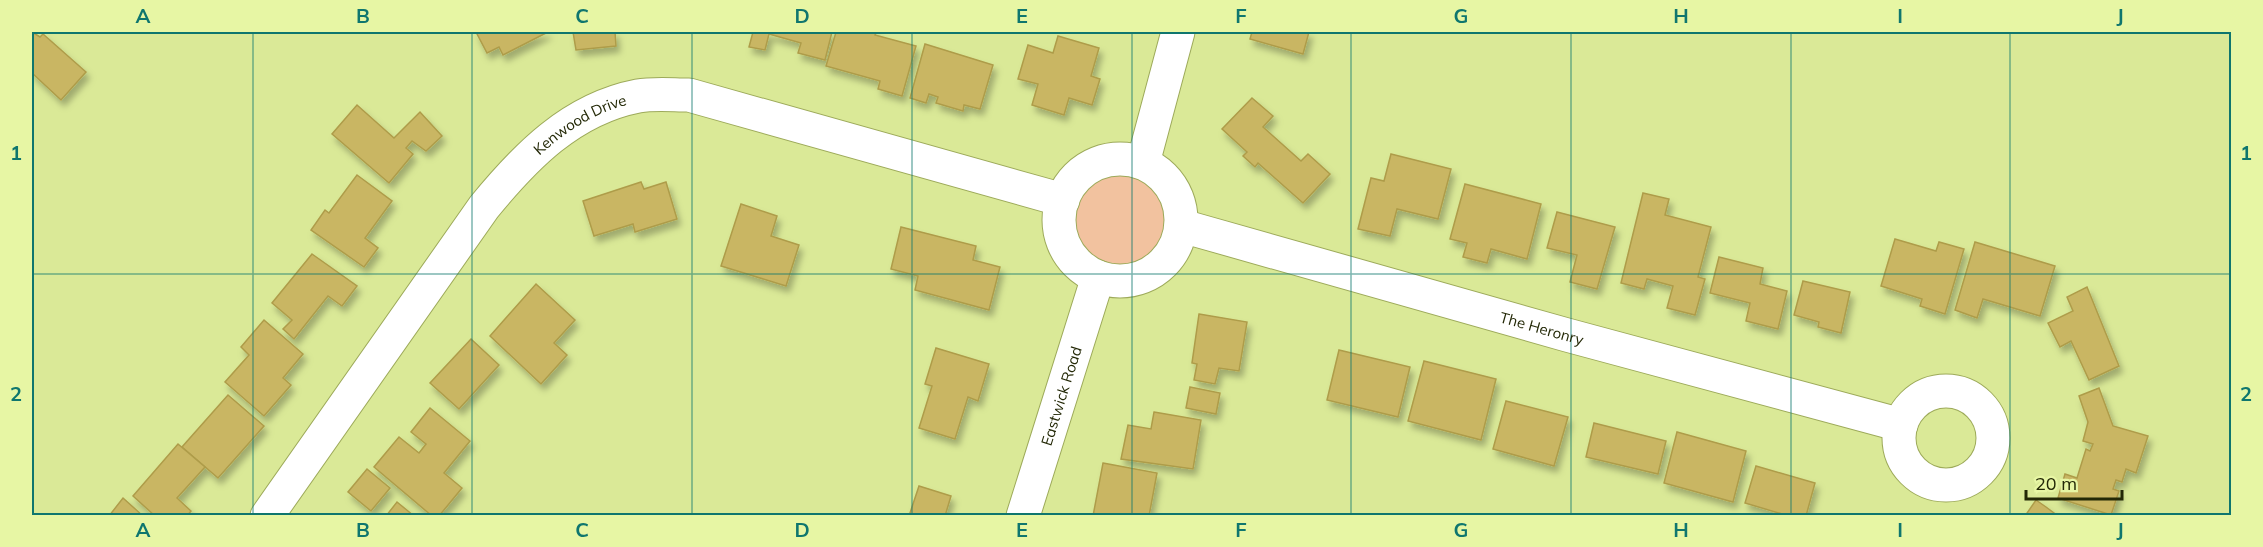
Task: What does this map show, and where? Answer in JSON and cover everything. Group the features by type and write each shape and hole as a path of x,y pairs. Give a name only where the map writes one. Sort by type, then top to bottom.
{"street":[{"path":"1143,164 1178,32"},
{"name":"Kenwood Drive","path":"267,516 484,207 516,168 556,132 599,108 639,96 689,95 1063,200"},
{"path":"1133,159 1156,170 1171,184 1179,198 1182,226 1174,252 1158,269 1147,276 1124,282 1098,277 1090,273 1068,253 1060,233 1059,221 1063,200 1075,177 1091,165 1105,160 1133,159"},
{"name":"The Heronry","path":"1182,226 1567,335 1901,425"},
{"name":"Eastwick Road","path":"1023,516 1098,277"}],"shaded area":[{"path":"1108,167 1135,172 1154,181 1167,197 1170,210 1170,224 1160,250 1140,268 1121,273 1104,269 1085,256 1073,242 1069,229 1076,198 1092,179"}],"building":[{"path":"32,32 40,37 43,34 86,72 61,100 32,73"},
{"path":"476,32 548,32 503,55 499,47 487,53"},
{"path":"573,32 615,32 616,46 576,50"},
{"path":"753,32 832,32 825,60 798,53 801,43 769,34 765,50 749,47"},
{"path":"836,32 876,32 875,35 916,46 902,96 878,89 880,81 826,66"},
{"path":"1252,32 1309,32 1303,54 1250,39"},
{"path":"1058,36 1099,48 1091,76 1100,79 1092,105 1069,98 1064,115 1032,105 1038,84 1018,79 1028,45 1053,53"},
{"path":"925,44 993,65 980,109 964,105 963,111 936,103 938,97 929,94 926,103 910,98"},
{"path":"1252,98 1273,116 1263,127 1301,161 1308,154 1330,174 1303,203 1258,163 1255,167 1243,156 1247,152 1222,129"},
{"path":"357,105 394,138 420,112 442,136 426,151 412,141 406,148 413,154 389,183 332,134"},
{"path":"1391,154 1451,169 1438,219 1397,209 1390,236 1358,229 1371,178 1384,181"},
{"path":"357,175 392,201 365,238 378,248 364,267 311,230 325,210 329,213"},
{"path":"641,182 644,189 666,182 677,219 635,232 633,224 594,236 583,201"},
{"path":"1465,184 1541,204 1527,259 1491,249 1487,263 1463,257 1467,243 1450,239"},
{"path":"1643,193 1669,199 1665,215 1711,227 1698,277 1705,279 1695,315 1667,308 1673,286 1647,279 1644,289 1621,283"},
{"path":"741,204 777,216 771,236 799,245 786,286 721,266"},
{"path":"1557,212 1615,227 1597,289 1570,282 1577,255 1547,248"},
{"path":"901,227 976,246 973,260 1000,267 989,310 915,290 918,276 891,269"},
{"path":"1895,239 1936,251 1939,242 1964,249 1945,314 1920,306 1922,299 1881,286"},
{"path":"1975,242 2055,266 2040,316 1983,299 1977,318 1955,310"},
{"path":"312,254 357,286 342,306 328,296 294,339 283,329 292,320 272,303"},
{"path":"1719,257 1763,268 1760,284 1787,291 1778,329 1746,321 1750,303 1710,293"},
{"path":"1803,281 1850,292 1841,333 1818,327 1819,322 1794,315"},
{"path":"536,284 575,320 554,343 567,355 541,384 490,336"},
{"path":"2087,287 2119,366 2089,380 2071,341 2060,347 2048,323 2073,311 2067,297"},
{"path":"1199,314 1247,322 1239,371 1219,368 1215,384 1194,380 1197,364 1192,363"},
{"path":"264,320 303,354 283,378 291,385 264,416 225,382 249,355 241,347"},
{"path":"471,339 499,365 459,409 430,383"},
{"path":"936,348 989,364 978,401 968,397 955,439 919,428 932,386 925,384"},
{"path":"1339,350 1410,367 1398,417 1327,400"},
{"path":"1424,361 1496,379 1481,440 1408,421"},
{"path":"1190,387 1220,393 1216,414 1186,408"},
{"path":"2099,388 2113,426 2148,436 2136,473 2126,469 2122,482 2116,480 2113,489 2119,491 2111,515 2058,498 2065,474 2077,478 2086,449 2090,451 2093,444 2083,441 2088,422 2079,396"},
{"path":"228,395 264,426 218,478 182,447"},
{"path":"1506,401 1568,417 1554,466 1493,449"},
{"path":"430,408 470,441 444,473 462,488 439,516 432,516 374,467 399,437 419,453 426,444 411,432"},
{"path":"1154,412 1201,420 1193,469 1121,459 1128,425 1151,429"},
{"path":"1594,423 1666,441 1658,474 1586,457"},
{"path":"1677,432 1746,451 1733,502 1664,483"},
{"path":"178,444 205,467 177,498 191,511 187,516 155,516 133,496"},
{"path":"1103,463 1157,473 1149,516 1093,516"},
{"path":"1756,466 1815,483 1806,516 1789,516 1745,503"},
{"path":"367,469 390,488 371,511 348,492"},
{"path":"919,486 951,496 945,516 909,516"},
{"path":"123,498 143,516 109,516"},
{"path":"2036,500 2046,507 2058,516 2025,516"},
{"path":"397,502 414,516 386,516"}]}
